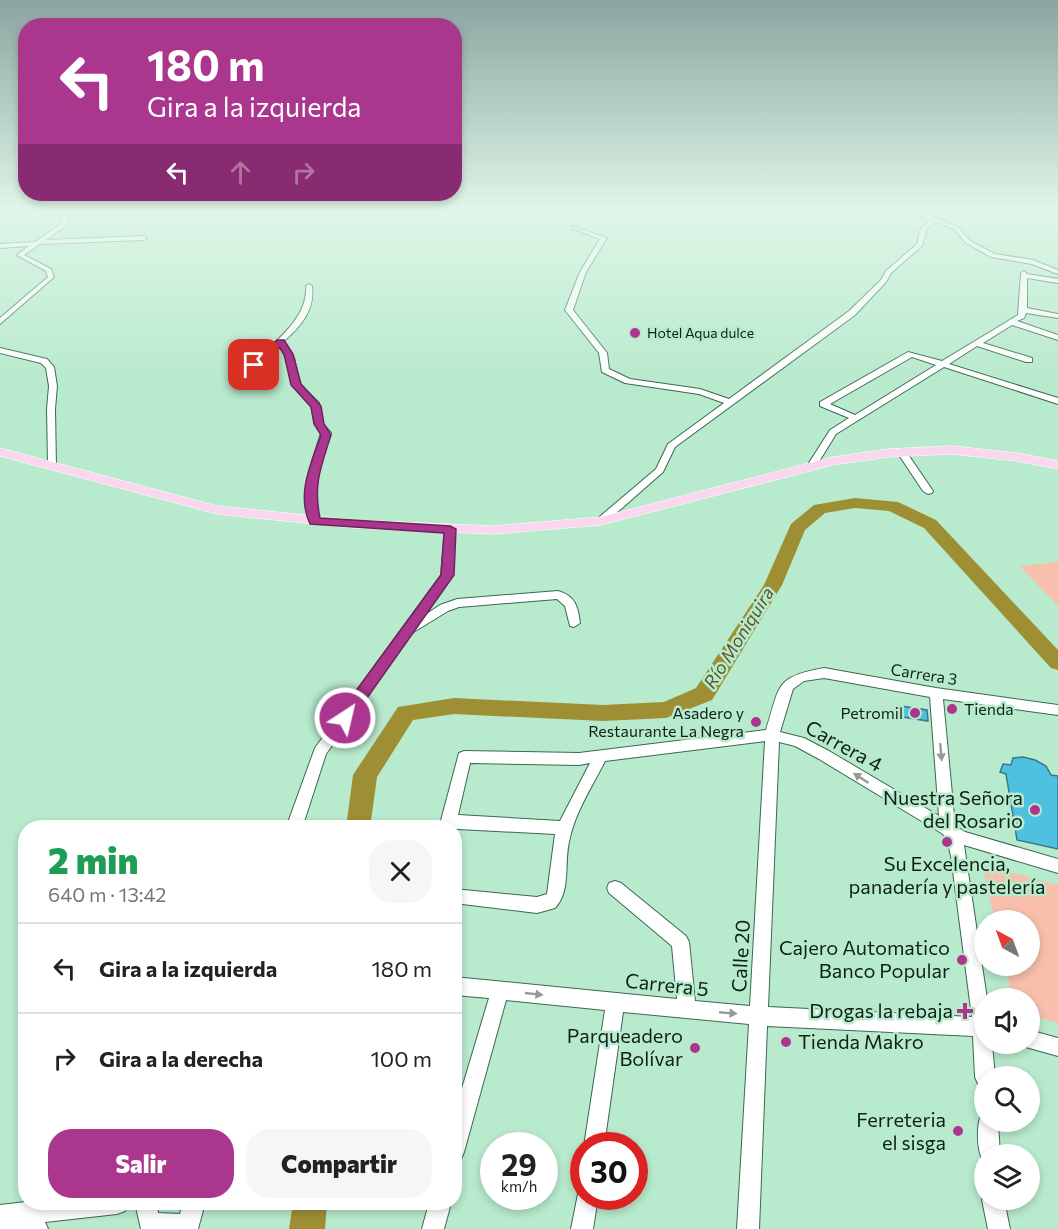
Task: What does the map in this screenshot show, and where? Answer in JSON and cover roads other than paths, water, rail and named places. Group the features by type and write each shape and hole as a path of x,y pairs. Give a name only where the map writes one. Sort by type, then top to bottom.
{"main road":[{"path":"0,452 217,510 314,521 450,529 524,529 601,521 842,459 902,452 952,450 988,453 1058,465"}],"street":[{"path":"0,322 51,277 49,270 44,267"},
{"path":"586,267 568,309 603,352 605,370 628,381 700,392 730,402"},
{"path":"601,521 660,470 671,446 828,332 872,295 894,267"},
{"path":"812,466 833,432 1021,316 1024,274 1058,280"},
{"path":"243,378 266,353 280,342 302,315 310,296 309,286"},
{"path":"1023,310 1058,316"},
{"path":"1012,322 1058,338"},
{"path":"280,342 288,354 296,385 315,403 319,424 326,434 310,480 314,521"},
{"path":"975,343 1029,360"},
{"path":"0,350 44,361 50,367 53,386 51,409 53,465"},
{"path":"855,418 823,404 911,354 1058,401"},
{"path":"902,452 928,491"},
{"path":"297,820 321,752 447,575 450,529"},
{"path":"406,633 444,608 457,603 558,595 567,598 571,603 574,623"},
{"name":"Carrera 3","path":"787,686 801,677 824,673 936,693 1058,710"},
{"name":"Calle 20","path":"748,1229 772,735 787,686"},
{"path":"936,693 948,829 956,842 959,856 978,988"},
{"path":"449,820 464,757 579,759 772,735"},
{"name":"Carrera 4","path":"772,735 799,742 824,755 974,843 1058,866"},
{"path":"462,898 537,905 549,903 555,897 564,828 600,757"},
{"path":"462,825 564,828"},
{"path":"615,888 680,942 687,1009"},
{"name":"Carrera 5","path":"462,987 759,1016 974,1026"},
{"path":"462,1124 500,990"},
{"path":"596,1132 615,1002"},
{"path":"1040,1042 1058,1047"},
{"path":"0,1216 54,1210"},
{"path":"146,1218 188,1227 192,1210"},
{"path":"433,1229 438,1210"},
{"path":"582,1229 585,1210"},
{"path":"995,1210 999,1229"},
{"path":"0,1223 37,1229"}],"waterway":[{"name":"Río Moniquira","path":"359,820 365,775 406,713 454,706 603,713 666,710 704,694 773,585 797,528 820,509 855,503 892,506 930,524 1058,663"},
{"name":"Río Moniquira","path":"307,1229 309,1210"}],"place":[{"name":"Hotel Aqua dulce","path":"635,333"},
{"name":"Tienda","path":"952,709"},
{"name":"Petromil","path":"915,713"},
{"name":"Asadero y Restaurante La Negra","path":"756,722"},
{"name":"Nuestra Señora del Rosario","path":"1035,810"},
{"name":"Su Excelencia, panadería y pastelería","path":"947,842"},
{"name":"Cajero Automatico Banco Popular","path":"962,960"},
{"name":"Drogas la rebaja","path":"965,1011"},
{"name":"Tienda Makro","path":"786,1042"},
{"name":"Parqueadero Bolívar","path":"695,1048"},
{"name":"Ferreteria el sisga","path":"958,1131"}]}
